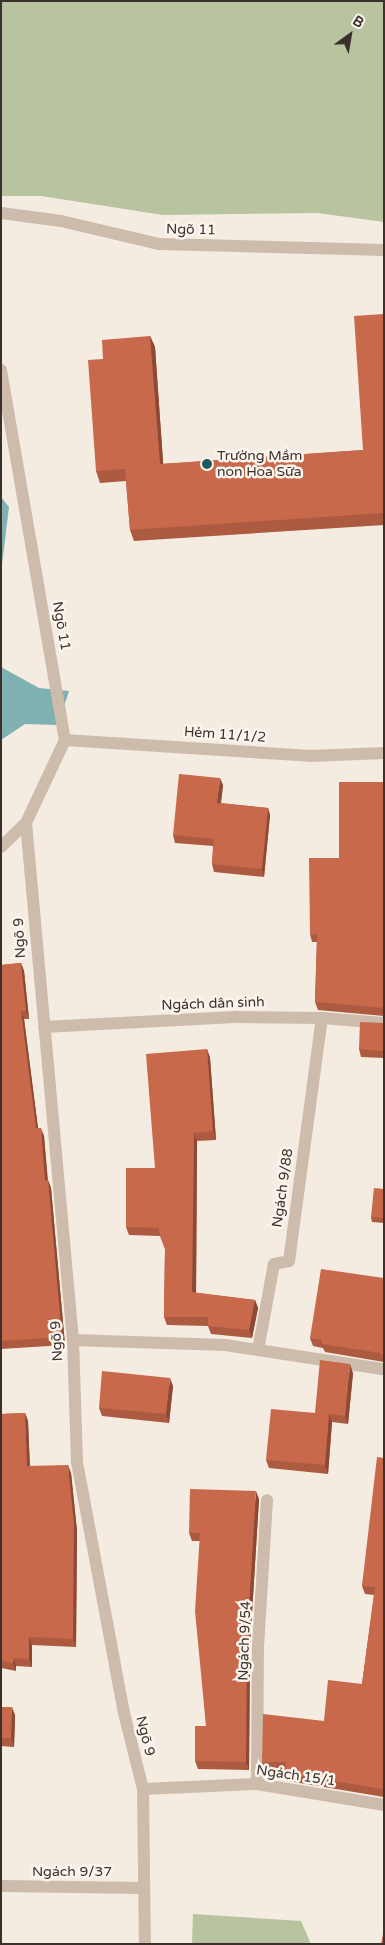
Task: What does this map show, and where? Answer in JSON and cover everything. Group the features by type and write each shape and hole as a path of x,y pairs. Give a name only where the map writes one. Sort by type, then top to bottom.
{"street":[{"name":"Ngõ 11","path":"1,213 61,221 160,244 384,250"},
{"name":"Ngõ 11","path":"1,370 65,740"},
{"name":"Hẻm 11/1/2","path":"65,740 310,756 384,753"},
{"path":"1,847 26,823 65,740"},
{"name":"Ngõ 9","path":"26,823 73,1340 77,1462 124,1713 143,1789 145,1944"},
{"name":"Ngách dân sinh","path":"44,1028 235,1017 322,1018 384,1023"},
{"name":"Ngách 9/88","path":"258,1350 274,1264 288,1261 322,1018"},
{"path":"73,1340 225,1345 382,1369"},
{"name":"Ngách 9/54","path":"257,1784 258,1647 266,1500"},
{"name":"Ngách 15/1","path":"143,1789 257,1784 384,1805"},
{"name":"Ngách 9/37","path":"1,1886 143,1888"}],"green space":[{"path":"1,1 384,1 384,222 317,213 163,215 41,196 1,196"},
{"path":"193,1914 301,1921 311,1944 192,1944"}],"water":[{"path":"1,497 9,507 1,573"},
{"path":"1,667 39,688 69,691 58,725 25,724 1,740"}],"building":[{"path":"384,314 384,513 130,530 125,469 96,471 88,360 103,359 102,340 150,336 160,464 363,450 354,316"},
{"path":"179,774 220,778 217,803 268,808 262,869 212,864 214,839 173,835"},
{"path":"339,782 384,782 384,1008 315,1002 317,934 310,934 309,858 339,858"},
{"path":"21,963 26,1011 21,1011 36,1128 41,1128 45,1181 48,1180 62,1337 1,1341 1,965"},
{"path":"360,1022 384,1023 384,1051 359,1049"},
{"path":"207,1049 213,1131 194,1133 192,1292 255,1300 249,1330 208,1326 208,1317 164,1317 165,1249 158,1228 126,1227 126,1168 155,1168 146,1054"},
{"path":"374,1188 384,1189 384,1218 371,1217"},
{"path":"321,1269 384,1278 384,1357 380,1353 322,1344 322,1340 310,1338"},
{"path":"320,1360 350,1364 345,1416 329,1414 325,1465 266,1460 271,1409 315,1413"},
{"path":"102,1371 170,1378 166,1414 99,1408"},
{"path":"25,1413 27,1466 68,1465 74,1523 73,1639 29,1637 29,1659 14,1658 13,1663 1,1661 1,1414"},
{"path":"377,1457 384,1458 384,1790 285,1773 286,1762 262,1762 263,1714 324,1721 328,1680 362,1684 375,1587 362,1586"},
{"path":"190,1489 256,1491 247,1639 246,1762 195,1761 195,1726 206,1726 195,1611 200,1533 189,1533"},
{"path":"1,1707 12,1707 11,1738 1,1738"},
{"path":"384,1929 384,1944 381,1944"}],"place":[{"name":"Trường Mầm non Hoa Sữa","path":"207,464"}]}
